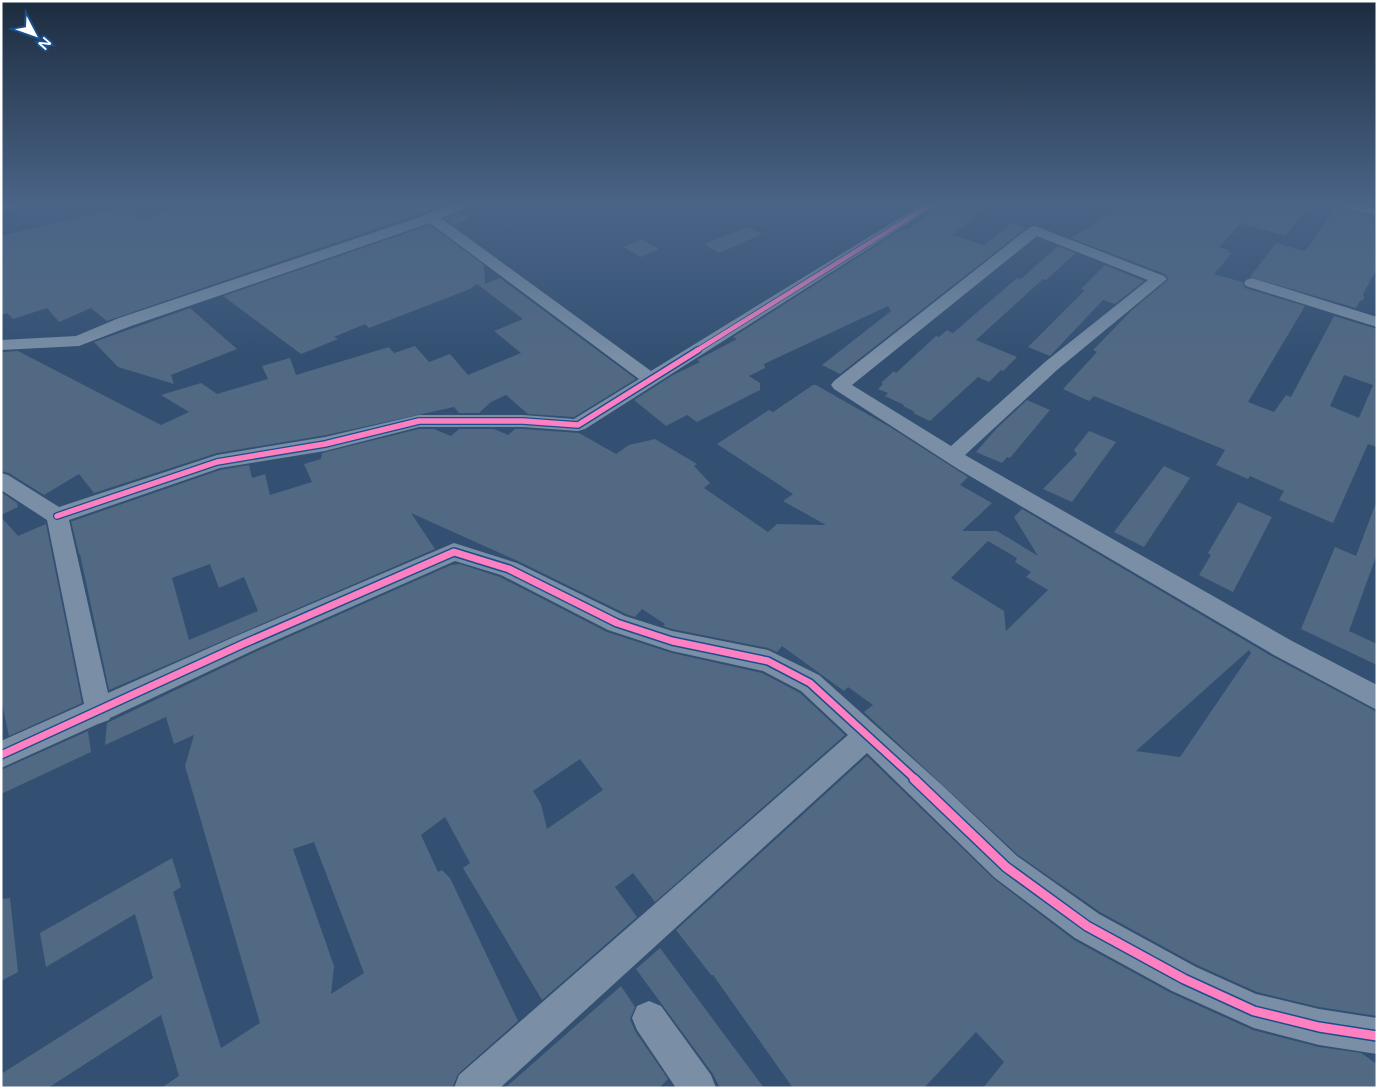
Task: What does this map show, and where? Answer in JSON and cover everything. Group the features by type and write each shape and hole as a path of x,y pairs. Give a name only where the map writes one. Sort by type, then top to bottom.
{"street":[{"path":"1,345 78,342 125,322 318,256"},
{"path":"484,256 651,379"},
{"path":"57,516 217,462 324,444 419,421 524,421 578,425 849,256"},
{"path":"1003,256 840,385 952,456 1284,648 1377,698"},
{"path":"952,456 1051,366 1159,279 1100,256"},
{"path":"1252,283 1377,322"},
{"path":"1,480 57,516 99,712"},
{"path":"1,755 99,712 244,644 454,552 509,569 618,624 672,641 768,661 810,683 868,735 1006,867 1087,926 1184,979 1254,1011 1319,1028 1377,1036"},
{"path":"472,1088 868,735"},
{"path":"649,1018 698,1088"}],"building":[{"path":"1,256 297,256 107,321 91,308 59,322 47,308 13,319 7,313 1,315"},
{"path":"340,256 472,256 484,265 485,284 500,278 636,379 574,417 528,414 506,395 491,402 479,413 459,413 454,407 326,435 217,453 94,493 79,474 44,495 9,473 1,471 1,352 18,351 161,425 189,412 161,395 201,383 217,394 268,379 262,366 290,358 296,375 389,347 394,353 415,346 429,362 450,354 468,375 521,353 494,331 523,319 477,284 470,289 369,328 365,324 334,337 338,339 301,354 223,296"},
{"path":"860,256 991,256 840,374 822,365 891,311 888,306 764,364 765,368 749,376 760,383 760,390 697,422 687,415 666,426 634,400 673,375 700,362 697,360 737,339 733,337"},
{"path":"1047,256 1073,256 1046,280 1043,279 976,340 1017,357 989,382 978,377 930,421 885,396 888,393 878,389 883,384 881,383 894,371 896,373 936,336 939,337 947,330 953,333 1017,278 1021,279"},
{"path":"1118,256 1230,256 1214,274 1242,282 1245,288 1305,306 1248,402 1274,412 1286,395 1291,397 1334,316 1377,329 1377,447 1368,444 1333,523 1279,500 1284,491 1250,476 1248,479 1216,465 1225,450 1094,396 1089,401 1063,389 1097,352 1093,350 1132,310 1169,279 1165,274","holes":["1344,375 1373,385 1359,418 1330,406"]},
{"path":"1266,256 1377,256 1377,269 1363,294 1364,299 1359,302 1356,308 1250,277"},
{"path":"1105,265 1144,281 1115,304 1103,300 1050,356 1028,347 1082,293 1084,290 1081,289"},
{"path":"190,308 237,349 171,375 174,384 118,367 94,342"},
{"path":"813,385 816,385 890,427 968,477 960,485 992,503 962,531 997,531 1038,556 1014,517 1022,509 1273,657 1377,712 1377,1016 1319,1007 1257,992 1197,965 1100,912 1018,855 864,712 873,705 848,687 844,691 782,646 777,652 768,648 672,629 663,626 665,624 642,609 635,617 626,614 518,561 411,513 435,549 109,690 80,554 71,521 220,470 249,465 252,478 265,474 270,495 312,482 304,464 321,459 322,453 419,429 434,429 451,436 459,429 494,429 508,435 515,429 523,429 579,433 616,454 629,445 655,439 697,464 694,466 710,483 704,488 768,532 777,524 826,525 783,501 793,494 717,444 769,410 773,412","holes":["988,541 1017,558 1015,562 1031,572 1026,577 1048,590 1006,631 1004,611 951,578","210,564 219,588 244,577 258,611 189,640 172,578","1249,650 1251,653 1180,757 1136,751"]},
{"path":"1027,400 1050,410 1010,458 1007,457 1002,463 976,452 997,428"},
{"path":"1089,431 1116,442 1072,502 1043,489 1077,454 1074,450"},
{"path":"1164,466 1190,478 1144,547 1114,532"},
{"path":"1,492 17,503 18,507 1,515"},
{"path":"1238,502 1272,517 1233,592 1199,575 1211,555 1208,553"},
{"path":"1376,503 1377,554 1349,631 1377,644 1377,665 1301,629 1335,547 1356,556"},
{"path":"1,517 18,536 46,524 82,703 9,736 1,699"},
{"path":"460,564 500,577 607,632 672,653 762,673 800,693 845,735 655,902 633,873 615,887 637,917 542,1000 463,868 470,863 445,817 421,835 438,872 442,870 450,878 518,1021 458,1074 452,1088 161,1088 179,1076 161,1015 48,1088 1,1088 1,1074 153,978 135,914 46,967 40,933 172,858 181,887 173,892 221,1048 260,1023 185,766 194,735 174,744 166,717 105,745 107,723 253,653 451,565","holes":["580,759 603,790 547,829 541,804 533,791","314,842 364,973 331,994 334,966 293,849"]},
{"path":"88,731 91,752 1,794 1,770"},
{"path":"867,756 994,879 1074,940 1171,993 1253,1030 1319,1047 1361,1053 1377,1064 1377,1088 983,1088 1004,1062 976,1032 924,1088 793,1088 713,975 711,975 676,930"},
{"path":"10,898 18,972 1,981 1,899"},
{"path":"660,948 764,1088 720,1088 713,1074 636,969"},
{"path":"621,986 635,1007 630,1019 635,1031 668,1079 659,1088 505,1088"}],"cycle path":[{"path":"57,516 217,462 325,444 419,421 523,421 578,425 849,256"},
{"path":"1,755 243,644 454,552 509,569 617,623 672,641 768,661 810,683 932,795 1006,867 1087,926 1184,979 1254,1011 1319,1027 1377,1036"}]}
